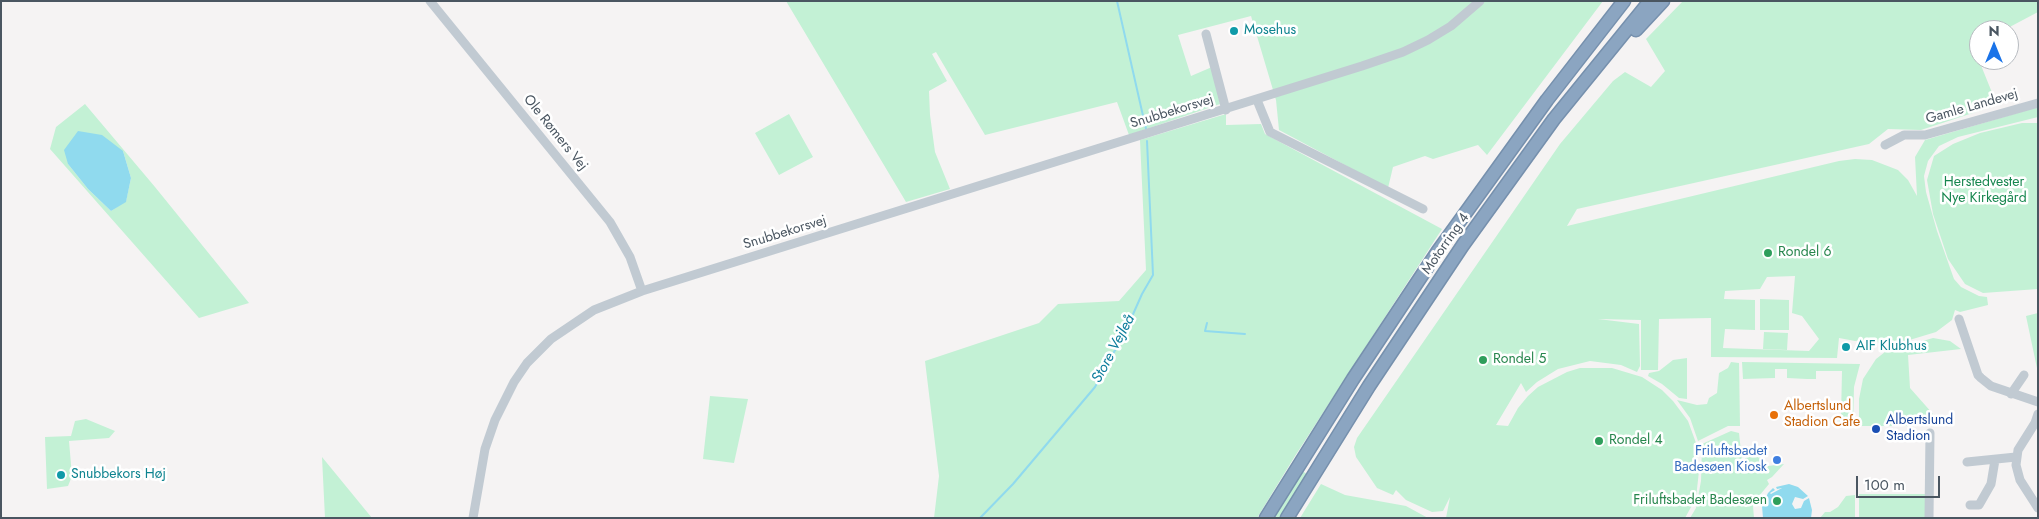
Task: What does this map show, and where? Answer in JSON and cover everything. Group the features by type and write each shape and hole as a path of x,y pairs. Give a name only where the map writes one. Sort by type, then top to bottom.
{"highway":[{"path":"1547,100 1613,1"},
{"name":"Motorring 4","path":"1266,518 1409,294 1471,204 1547,100 1624,1"},
{"name":"Motorring 4","path":"1288,518 1384,362 1475,228 1554,119 1650,1"},
{"path":"1475,228 1515,182 1640,25 1663,1"}],"street":[{"name":"Ole Rømers Vej","path":"430,1 610,222 630,257 642,291"},
{"name":"Snubbekorsvej","path":"473,518 485,449 494,420 508,391 527,363 551,339 572,323 594,310 642,291 1258,100 1403,52 1451,26 1480,1"},
{"name":"Snubbekorsvej","path":"1206,34 1226,110"},
{"path":"1258,100 1270,132 1423,209"},
{"name":"Gamle Landevej","path":"1886,146 1904,135 1925,135 2038,103"},
{"path":"1959,319 1961,335 1978,376 1991,386 2038,402"},
{"path":"2011,394 2024,375"},
{"path":"2038,414 2035,422 2020,444 2016,456 2016,469 2020,480 2038,508"},
{"path":"1929,518 1930,433"},
{"path":"1967,462 2016,456"},
{"path":"1970,505 1980,505 1991,484 1995,460"}],"green space":[{"path":"786,1 1603,1 1487,155 1478,145 1433,159 1425,156 1393,167 1388,188 1279,130 1276,100 1251,16 1178,35 1191,76 1212,67 1220,104 1129,135 1117,102 985,135 936,52 932,54 947,81 929,91 930,115 935,152 950,189 906,202"},
{"path":"1683,1 2038,1 2038,12 2019,22 2019,20 1969,20 1969,70 1983,70 1997,105 1921,130 1888,129 1869,144 1577,209 1567,226 1839,161 1855,159 1872,160 1898,170 1908,180 1917,196 1915,157 1925,140 2038,107 2038,117 1958,137 1939,146 1928,161 1924,176 1926,192 1937,231 1954,279 1961,287 1979,296 1987,297 1988,305 1960,312 1955,310 1952,320 1936,332 1883,348 1875,339 1855,341 1839,338 1837,358 1711,357 1711,318 1659,319 1658,370 1641,370 1641,320 1598,319 1639,324 1640,366 1637,372 1621,365 1590,361 1558,369 1537,382 1526,392 1521,383 1496,425 1508,426 1518,408 1528,396 1538,387 1567,372 1580,368 1612,368 1642,377 1662,390 1673,401 1688,421 1696,443 1699,471 1696,498 1685,518 1446,518 1450,497 1443,511 1432,512 1406,500 1396,490 1393,495 1377,488 1356,457 1354,447 1357,438 1560,144 1613,81 1625,72 1651,87 1665,71 1646,39","holes":["1795,276 1792,313 1802,316 1819,339 1809,351 1723,348 1725,329 1755,330 1755,300 1724,299 1725,291 1760,289 1767,277"]},
{"path":"85,104 249,303 199,318 50,149 56,127","holes":["123,151 131,178 126,201 111,211 88,189 68,164"]},
{"path":"789,114 813,157 779,175 755,133"},
{"path":"1226,114 1226,125 1261,124 1265,134 1442,229 1257,518 934,518 939,476 925,361 1039,323 1058,304 1119,301 1146,270 1140,140"},
{"name":"Herstedvester Nye Kirkegård","path":"2022,123 2038,123 2038,289 1983,293 1965,284 1948,259 1933,214 1927,180 1934,156 1953,144 1980,133"},
{"path":"1760,299 1789,300 1789,330 1760,330"},
{"path":"2038,313 2038,373 2026,316"},
{"path":"1764,332 1788,333 1787,350 1763,349"},
{"path":"1933,338 1950,341 1961,349 1908,355 1910,388 1933,414 1931,421 1933,426 1859,426 1859,399 1863,379 1876,359 1885,352"},
{"path":"1687,358 1687,399 1679,398 1662,384 1648,376 1649,373 1659,371 1673,360"},
{"path":"1731,362 1739,363 1740,426 1728,426 1698,441 1690,418 1677,400 1697,405 1707,404 1709,398 1717,393 1719,373 1728,368"},
{"path":"1742,362 1860,364 1854,387 1853,426 1839,426 1839,417 1841,417 1842,371 1816,371 1816,379 1807,379 1787,378 1787,369 1775,369 1775,378 1743,379"},
{"path":"710,396 748,399 734,463 703,459"},
{"path":"86,419 115,431 109,438 69,441 72,476 68,486 47,489 45,437 71,436 75,421"},
{"path":"1731,431 1739,433 1743,470 1745,468 1745,458 1759,454 1768,466 1784,464 1767,480 1769,484 1759,496 1756,506 1753,506 1754,518 1690,518 1696,508 1701,481 1702,444"},
{"path":"322,457 372,518 325,518"},
{"path":"1302,471 1307,474 1281,518 1273,518"},
{"path":"1321,484 1345,495 1406,506 1428,518 1300,518"},
{"path":"1859,494 1927,494 1927,518 1859,518"},
{"path":"1855,495 1855,518 1820,518 1825,512 1830,512 1838,507 1846,496"}],"water":[{"path":"78,131 102,135 123,151 131,178 126,202 111,211 88,189 68,164 64,150"},
{"name":"Friluftsbadet Badesøen","path":"1789,484 1798,487 1808,496 1803,499 1795,497 1792,504 1795,509 1801,508 1804,501 1809,498 1812,510 1811,518 1763,518 1762,506 1768,493 1773,488 1775,490 1771,494 1782,488 1777,489 1776,487"}],"waterway":[{"name":"Store Vejleå","path":"1117,1 1146,129"},
{"name":"Store Vejleå","path":"980,518 1013,484 1095,387 1153,275 1147,141"},
{"path":"1207,323 1205,331 1245,334"}],"place":[{"name":"Mosehus","path":"1234,31"},
{"name":"Rondel 6","path":"1768,253"},
{"name":"AIF Klubhus","path":"1846,347"},
{"name":"Rondel 5","path":"1483,360"},
{"name":"Albertslund Stadion Cafe","path":"1774,415"},
{"name":"Albertslund Stadion","path":"1876,429"},
{"name":"Rondel 4","path":"1599,441"},
{"name":"Friluftsbadet Badesøen Kiosk","path":"1777,460"},
{"name":"Snubbekors Høj","path":"61,475"},
{"name":"Friluftsbadet Badesøen","path":"1777,501"}]}
